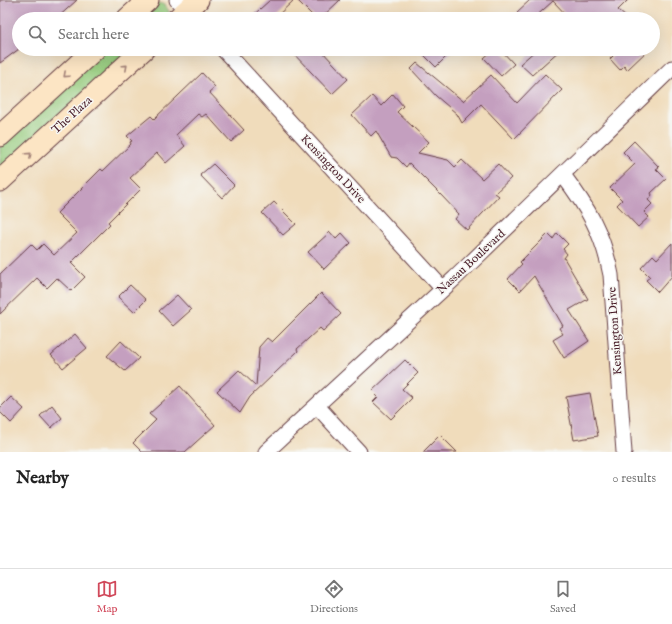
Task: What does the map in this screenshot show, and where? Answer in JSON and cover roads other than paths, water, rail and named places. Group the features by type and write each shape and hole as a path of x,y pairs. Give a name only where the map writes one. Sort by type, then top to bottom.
{"main road":[{"path":"135,12 148,0"},
{"path":"0,136 87,56"},
{"name":"The Plaza","path":"0,181 136,56"}],"street":[{"name":"Kensington Drive","path":"229,56 444,288"},
{"name":"Nassau Boulevard","path":"266,452 444,288 563,175 672,68"},
{"name":"Kensington Drive","path":"563,175 586,205 599,232 608,260 611,275 624,452"},
{"path":"317,406 359,452"}]}
